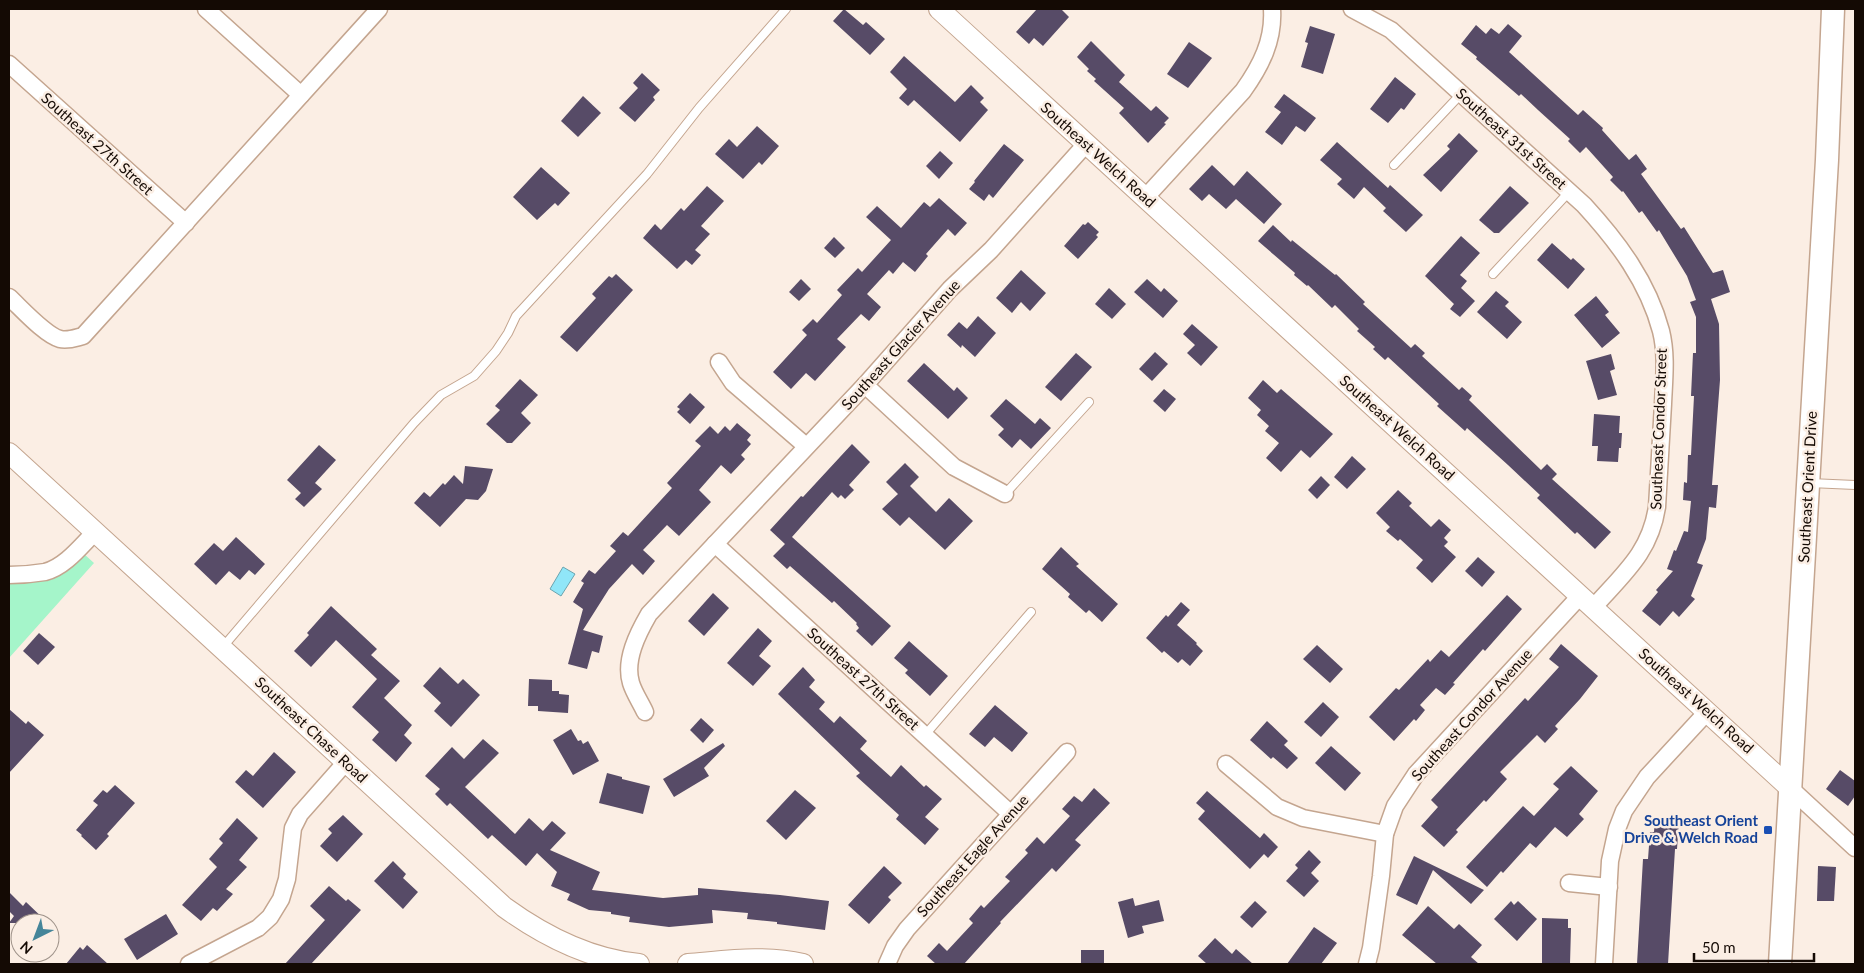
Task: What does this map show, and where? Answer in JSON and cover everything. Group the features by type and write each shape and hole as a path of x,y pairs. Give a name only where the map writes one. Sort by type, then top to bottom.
{"main road":[{"name":"Southeast Orient Drive","path":"1780,964 1826,170 1832,9"}],"street":[{"path":"206,9 302,95"},
{"path":"9,297 51,335 61,339 72,340 82,336 379,9"},
{"name":"Southeast Welch Road","path":"938,9 1855,848"},
{"path":"1145,198 1243,91 1255,75 1268,48 1273,20 1272,9"},
{"name":"Southeast 31st Street","path":"1352,9 1391,30 1584,205 1612,237 1647,292"},
{"name":"Southeast 27th Street","path":"9,64 186,223"},
{"name":"Southeast Glacier Avenue","path":"645,712 631,682 630,664 633,647 649,614 865,385 950,289 992,250 1086,144"},
{"name":"Southeast Condor Street","path":"1587,602 1634,562 1643,550 1650,537 1657,507 1665,361 1662,333 1647,292"},
{"path":"720,362 733,383 806,446"},
{"path":"865,385 954,467 1005,494"},
{"name":"Southeast Chase Road","path":"9,453 504,907 531,926 568,945 593,954 638,964"},
{"path":"9,575 46,571 59,565 95,532"},
{"name":"Southeast 27th Street","path":"714,544 1011,814"},
{"name":"Southeast Condor Avenue","path":"1370,963 1382,876 1385,834 1395,806 1416,774 1587,602"},
{"path":"1604,964 1612,849 1624,811 1647,777 1708,712"},
{"name":"Southeast Eagle Avenue","path":"887,964 907,929 1067,752"},
{"path":"189,964 258,928 270,917 281,899 287,878 293,828 300,814 346,762"},
{"path":"1226,764 1277,807 1303,818 1385,834"},
{"path":"1569,883 1609,887"},
{"path":"688,964 755,959 803,964"}],"lane":[{"path":"222,648 414,423 441,395 474,376 496,351 516,316 647,174 699,108 786,9"},
{"path":"1394,165 1461,94"},
{"path":"1493,274 1569,192"},
{"path":"1005,494 1089,402"},
{"path":"1808,483 1855,485"},
{"path":"925,735 1031,612"}],"green space":[{"path":"84,554 94,563 9,658 9,584 33,582 50,577"}],"water":[{"path":"563,567 575,574 561,596 550,589"}],"building":[{"path":"844,9 863,25 866,22 885,39 870,55 833,21"},
{"path":"1037,9 1061,9 1069,17 1043,46 1034,38 1029,44 1016,32"},
{"path":"1508,24 1522,36 1509,52 1578,115 1583,110 1603,128 1602,130 1629,160 1636,154 1647,169 1641,174 1681,229 1684,227 1713,273 1723,270 1730,292 1711,299 1719,324 1720,380 1712,485 1718,485 1716,508 1709,507 1706,539 1697,563 1703,565 1691,596 1695,599 1679,617 1673,611 1660,626 1642,611 1658,592 1656,590 1673,571 1667,569 1674,550 1676,551 1684,531 1688,532 1691,501 1683,500 1684,482 1687,483 1688,455 1691,455 1694,396 1691,396 1693,353 1696,353 1696,317 1690,302 1696,300 1687,276 1659,230 1657,232 1642,211 1639,213 1623,191 1610,180 1613,177 1586,147 1580,153 1568,141 1570,139 1521,94 1519,96 1461,44 1476,25 1486,34 1491,28 1499,34"},
{"path":"1310,26 1335,34 1323,74 1301,67 1308,43 1305,42"},
{"path":"1091,41 1125,75 1119,82 1151,111 1156,106 1169,118 1164,123 1166,124 1148,143 1119,113 1124,108 1094,81 1096,79 1087,71 1089,69 1077,57"},
{"path":"1189,42 1212,58 1188,88 1167,74"},
{"path":"904,56 955,102 971,85 984,98 980,102 988,110 960,142 914,100 908,106 899,98 907,89 890,72"},
{"path":"642,73 660,90 653,97 655,100 635,122 619,108 638,88 633,83"},
{"path":"1395,77 1416,94 1404,110 1401,108 1388,123 1370,109"},
{"path":"1284,94 1316,118 1305,132 1296,126 1282,145 1265,132 1281,112 1274,107"},
{"path":"583,96 601,113 578,137 561,121"},
{"path":"757,126 779,146 762,165 759,162 743,179 715,154 729,139 737,147"},
{"path":"1459,133 1478,151 1441,192 1423,175 1450,149 1447,146"},
{"path":"1337,142 1388,188 1390,185 1423,215 1406,232 1383,211 1386,208 1364,187 1354,199 1337,184 1342,179 1320,160"},
{"path":"1004,144 1024,160 993,198 989,194 984,201 969,189"},
{"path":"940,151 953,163 939,179 926,166"},
{"path":"1212,165 1234,186 1247,171 1282,204 1264,224 1236,199 1226,209 1209,194 1202,201 1189,189"},
{"path":"541,167 570,193 558,206 555,203 537,220 513,197"},
{"path":"707,186 724,201 701,226 710,234 695,250 701,255 692,265 686,260 677,269 643,238 655,224 661,230 681,208 684,211"},
{"path":"1510,186 1529,203 1499,233 1494,233 1479,220"},
{"path":"939,198 967,223 955,236 948,229 926,254 928,256 915,272 903,262 893,274 889,270 867,294 881,307 869,321 861,314 837,339 846,347 815,381 806,373 791,389 773,372 807,335 802,330 813,319 817,323 842,295 837,290 858,268 862,272 891,240 866,217 877,206 901,228 924,202 930,207"},
{"path":"1088,222 1099,232 1096,235 1098,237 1078,259 1064,246 1083,224 1085,225"},
{"path":"1273,225 1291,242 1292,240 1336,274 1365,302 1363,304 1411,348 1415,344 1425,353 1422,356 1459,390 1462,387 1472,396 1469,400 1541,470 1547,464 1557,474 1552,479 1611,532 1595,549 1577,532 1575,534 1537,498 1540,495 1467,428 1465,431 1388,357 1385,360 1373,349 1375,347 1357,331 1359,329 1335,305 1332,308 1258,241"},
{"path":"1461,236 1480,253 1460,275 1467,281 1461,288 1475,301 1460,317 1450,309 1454,304 1425,276"},
{"path":"834,237 845,248 835,258 824,248"},
{"path":"1552,243 1571,260 1573,258 1585,269 1568,289 1537,260"},
{"path":"1021,270 1046,293 1030,311 1021,302 1012,313 996,298"},
{"path":"616,274 633,290 577,352 560,337 596,298 592,294 609,276 612,278"},
{"path":"801,279 811,289 799,301 789,292"},
{"path":"1147,279 1161,292 1164,288 1178,301 1163,318 1134,292"},
{"path":"1109,288 1126,304 1112,319 1095,304"},
{"path":"1496,291 1509,302 1505,306 1522,322 1507,339 1477,312"},
{"path":"1596,296 1609,312 1605,315 1620,333 1602,348 1574,315"},
{"path":"978,316 996,333 975,357 962,345 961,348 947,335 959,322 967,329"},
{"path":"1192,324 1218,347 1201,366 1187,353 1195,345 1183,334"},
{"path":"1155,352 1168,364 1152,381 1139,369"},
{"path":"1076,353 1092,367 1061,401 1045,387"},
{"path":"1611,354 1615,369 1610,371 1617,395 1598,400 1586,361"},
{"path":"924,363 954,391 957,387 968,398 948,419 907,381"},
{"path":"520,379 538,395 521,413 531,423 512,443 507,443 486,424 500,410 495,406"},
{"path":"1263,380 1277,393 1281,389 1333,434 1310,458 1301,450 1281,472 1266,458 1279,443 1265,431 1269,426 1257,415 1261,410 1248,398"},
{"path":"1164,389 1176,399 1165,412 1153,401"},
{"path":"690,393 705,407 690,424 677,412 680,409 677,407"},
{"path":"1006,399 1035,424 1040,418 1051,428 1031,449 1020,439 1012,448 998,435 1004,429 990,416"},
{"path":"1594,414 1620,416 1619,433 1622,433 1618,462 1597,461 1598,446 1592,446"},
{"path":"737,423 751,435 747,440 751,444 741,455 745,459 731,474 721,465 699,490 711,502 679,536 667,525 643,550 655,561 643,575 632,564 609,589 583,630 603,636 599,653 592,651 587,669 568,664 583,609 573,602 584,583 581,581 589,570 595,574 616,551 610,546 623,532 628,536 672,488 667,483 701,446 695,441 710,426 718,434 725,426 730,431"},
{"path":"852,444 870,462 849,485 854,490 845,499 841,495 838,498 832,492 792,537 891,626 872,646 856,631 859,628 857,623 834,601 832,603 790,566 787,569 773,556 785,544 770,530"},
{"path":"319,445 336,460 315,483 322,489 304,507 295,499 301,493 287,480"},
{"path":"1352,456 1366,469 1347,489 1334,477"},
{"path":"905,463 919,477 910,486 936,512 949,498 973,521 945,550 909,517 900,526 882,509 898,494 886,482"},
{"path":"465,466 493,469 486,491 478,500 466,499 440,527 414,503 424,492 430,497 443,483 445,485 454,475 463,484"},
{"path":"1321,476 1330,485 1317,499 1308,490"},
{"path":"1398,490 1412,503 1409,506 1431,527 1439,519 1451,530 1444,538 1448,542 1444,546 1456,557 1432,583 1416,568 1423,560 1400,539 1398,541 1386,531 1390,527 1376,513"},
{"path":"236,537 265,564 255,575 249,570 240,580 229,571 216,585 194,564 214,543 223,551"},
{"path":"1061,547 1079,564 1076,566 1118,604 1102,622 1089,610 1086,613 1068,597 1070,594 1042,569"},
{"path":"1478,557 1495,572 1482,587 1465,571"},
{"path":"713,593 729,608 704,636 688,621"},
{"path":"1507,595 1522,609 1485,651 1483,649 1445,695 1436,688 1420,705 1425,710 1394,741 1369,717 1396,688 1399,690 1428,659 1430,662 1441,650 1449,657"},
{"path":"1181,602 1190,610 1177,625 1203,651 1190,666 1182,659 1178,663 1164,651 1162,653 1146,638 1166,615 1168,617"},
{"path":"331,606 377,649 371,655 400,681 384,698 412,725 404,735 412,743 396,762 372,740 379,732 352,707 377,679 336,640 311,667 294,651"},
{"path":"758,628 772,641 759,656 771,666 753,686 727,663"},
{"path":"39,633 55,647 38,665 23,651"},
{"path":"909,641 948,676 930,696 905,673 908,670 894,658"},
{"path":"1561,644 1598,676 1555,726 1558,729 1545,743 1537,735 1500,772 1507,779 1456,830 1458,832 1444,847 1421,826 1438,807 1431,800 1525,698 1528,701 1559,667 1549,659"},
{"path":"1317,645 1343,669 1330,683 1303,659"},
{"path":"440,667 458,684 463,679 480,695 451,727 434,711 441,703 423,686"},
{"path":"803,667 815,680 809,687 825,702 819,709 834,723 840,716 867,741 860,749 891,777 901,765 924,787 926,785 942,799 925,817 939,829 925,845 896,819 899,815 856,776 860,773 778,694"},
{"path":"529,679 552,680 552,691 559,691 559,694 569,695 568,713 538,711 538,706 528,706"},
{"path":"1323,702 1339,717 1321,737 1304,722"},
{"path":"995,705 1028,733 1012,752 994,737 985,747 969,734"},
{"path":"9,709 26,724 28,721 44,735 9,773"},
{"path":"701,718 714,730 703,743 690,730"},
{"path":"1267,721 1288,741 1284,745 1298,758 1287,769 1273,757 1271,759 1250,740"},
{"path":"571,729 578,741 581,740 583,744 588,741 599,761 573,775 553,740"},
{"path":"483,739 499,753 465,787 515,834 529,818 543,831 552,821 566,833 550,850 600,872 592,890 663,898 698,895 698,888 829,901 825,930 747,919 748,913 712,910 713,923 669,927 629,922 630,917 611,914 611,912 589,910 567,900 570,894 551,886 557,872 537,853 526,866 492,835 488,839 450,803 447,806 435,794 440,789 425,776 452,747 464,759"},
{"path":"723,743 725,746 704,768 709,776 674,797 663,779"},
{"path":"1331,746 1361,773 1345,791 1315,763"},
{"path":"274,752 296,772 263,808 235,782 246,770 253,776"},
{"path":"1571,766 1598,791 1579,814 1584,819 1567,837 1555,827 1536,848 1530,843 1503,873 1501,871 1487,887 1466,867 1523,806 1534,816 1559,789 1553,784"},
{"path":"1840,770 1855,781 1855,796 1848,806 1826,789"},
{"path":"607,773 650,786 643,814 599,803"},
{"path":"115,785 135,803 107,834 109,836 96,850 76,830 98,805 93,801 103,790 107,793"},
{"path":"1094,788 1110,803 1075,840 1081,845 1056,872 1052,868 1000,922 964,964 936,964 927,956 939,943 947,951 973,923 969,919 981,905 984,908 1010,881 1005,877 1028,853 1025,850 1037,837 1044,844 1070,816 1062,809 1074,796 1082,802"},
{"path":"795,790 816,808 786,840 766,821"},
{"path":"1207,791 1260,838 1264,833 1278,847 1268,858 1264,854 1250,869 1198,819 1205,811 1196,803"},
{"path":"343,815 363,834 337,862 320,846 332,833 328,829"},
{"path":"237,818 258,838 239,860 247,867 226,889 233,894 217,911 213,908 201,921 182,905 217,867 209,859 223,843 219,839"},
{"path":"1655,819 1679,820 1677,849 1675,849 1668,964 1637,964 1643,859 1648,859 1650,832 1654,832"},
{"path":"1309,850 1321,862 1311,873 1319,881 1304,897 1286,881 1298,868 1295,865"},
{"path":"1414,856 1484,890 1471,904 1433,870 1417,905 1396,895"},
{"path":"393,861 406,874 403,878 418,892 403,909 374,881"},
{"path":"884,866 902,883 888,897 891,900 869,924 848,905"},
{"path":"1818,866 1836,867 1834,901 1817,901"},
{"path":"329,886 346,901 348,899 361,910 311,964 285,964 325,920 310,906"},
{"path":"9,892 23,906 26,902 38,913 11,913 9,911"},
{"path":"1133,898 1135,906 1159,900 1164,921 1142,926 1144,933 1128,938 1118,902"},
{"path":"1255,901 1267,912 1252,928 1240,917"},
{"path":"1511,901 1514,905 1518,901 1537,919 1517,941 1494,919"},
{"path":"1428,906 1454,929 1459,924 1482,945 1471,957 1479,964 1437,964 1402,935"},
{"path":"166,914 178,934 137,960 124,939"},
{"path":"1542,918 1568,919 1568,928 1571,928 1570,964 1542,964"},
{"path":"1314,927 1337,943 1321,964 1287,964"},
{"path":"1215,938 1232,954 1236,949 1253,964 1207,964 1198,956"},
{"path":"87,945 108,964 66,964 80,947 83,950"},
{"path":"1081,950 1104,950 1104,964 1081,964"}],"place":[{"name":"Southeast Orient Drive & Welch Road","path":"1768,830"}]}
